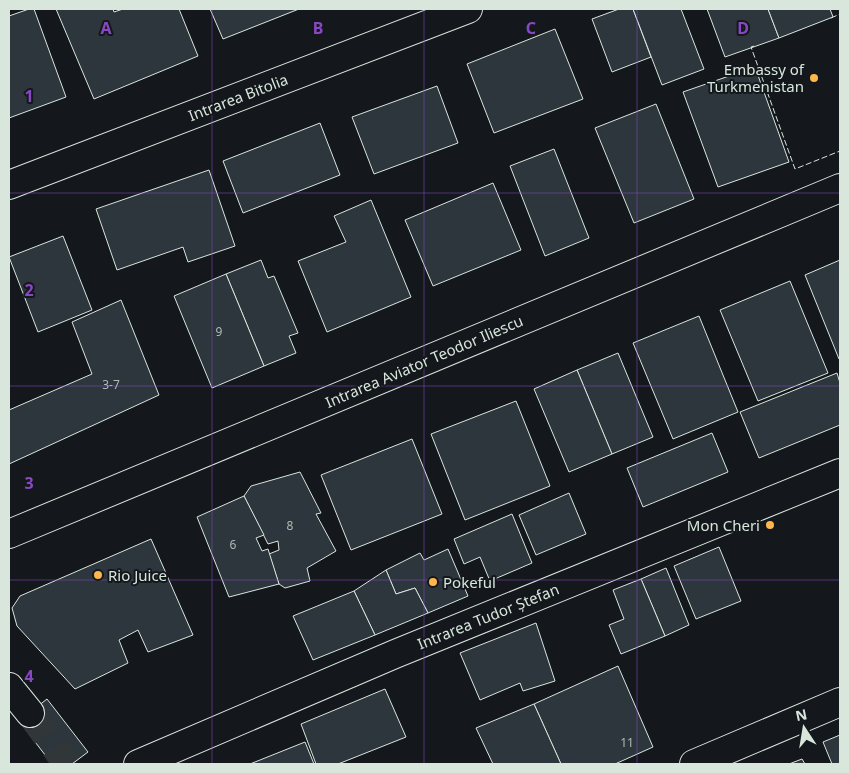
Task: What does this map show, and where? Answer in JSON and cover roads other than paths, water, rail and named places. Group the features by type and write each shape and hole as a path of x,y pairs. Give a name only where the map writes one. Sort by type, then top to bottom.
{"street":[{"name":"Intrarea Bitolia","path":"9,185 468,9"},
{"name":"Intrarea Aviator Teodor Iliescu","path":"9,534 840,188"},
{"name":"Intrarea Tudor Ștefan","path":"138,764 396,654 840,473"},
{"path":"9,687 30,713"},
{"path":"694,764 840,702"}],"tunnel":[{"path":"30,713 67,764"}],"place":[{"name":"Embassy of Turkmenistan","path":"814,78"},
{"name":"Mon Cheri","path":"770,525"},
{"name":"Rio Juice","path":"98,575"},
{"name":"Pokeful","path":"433,582"}]}
